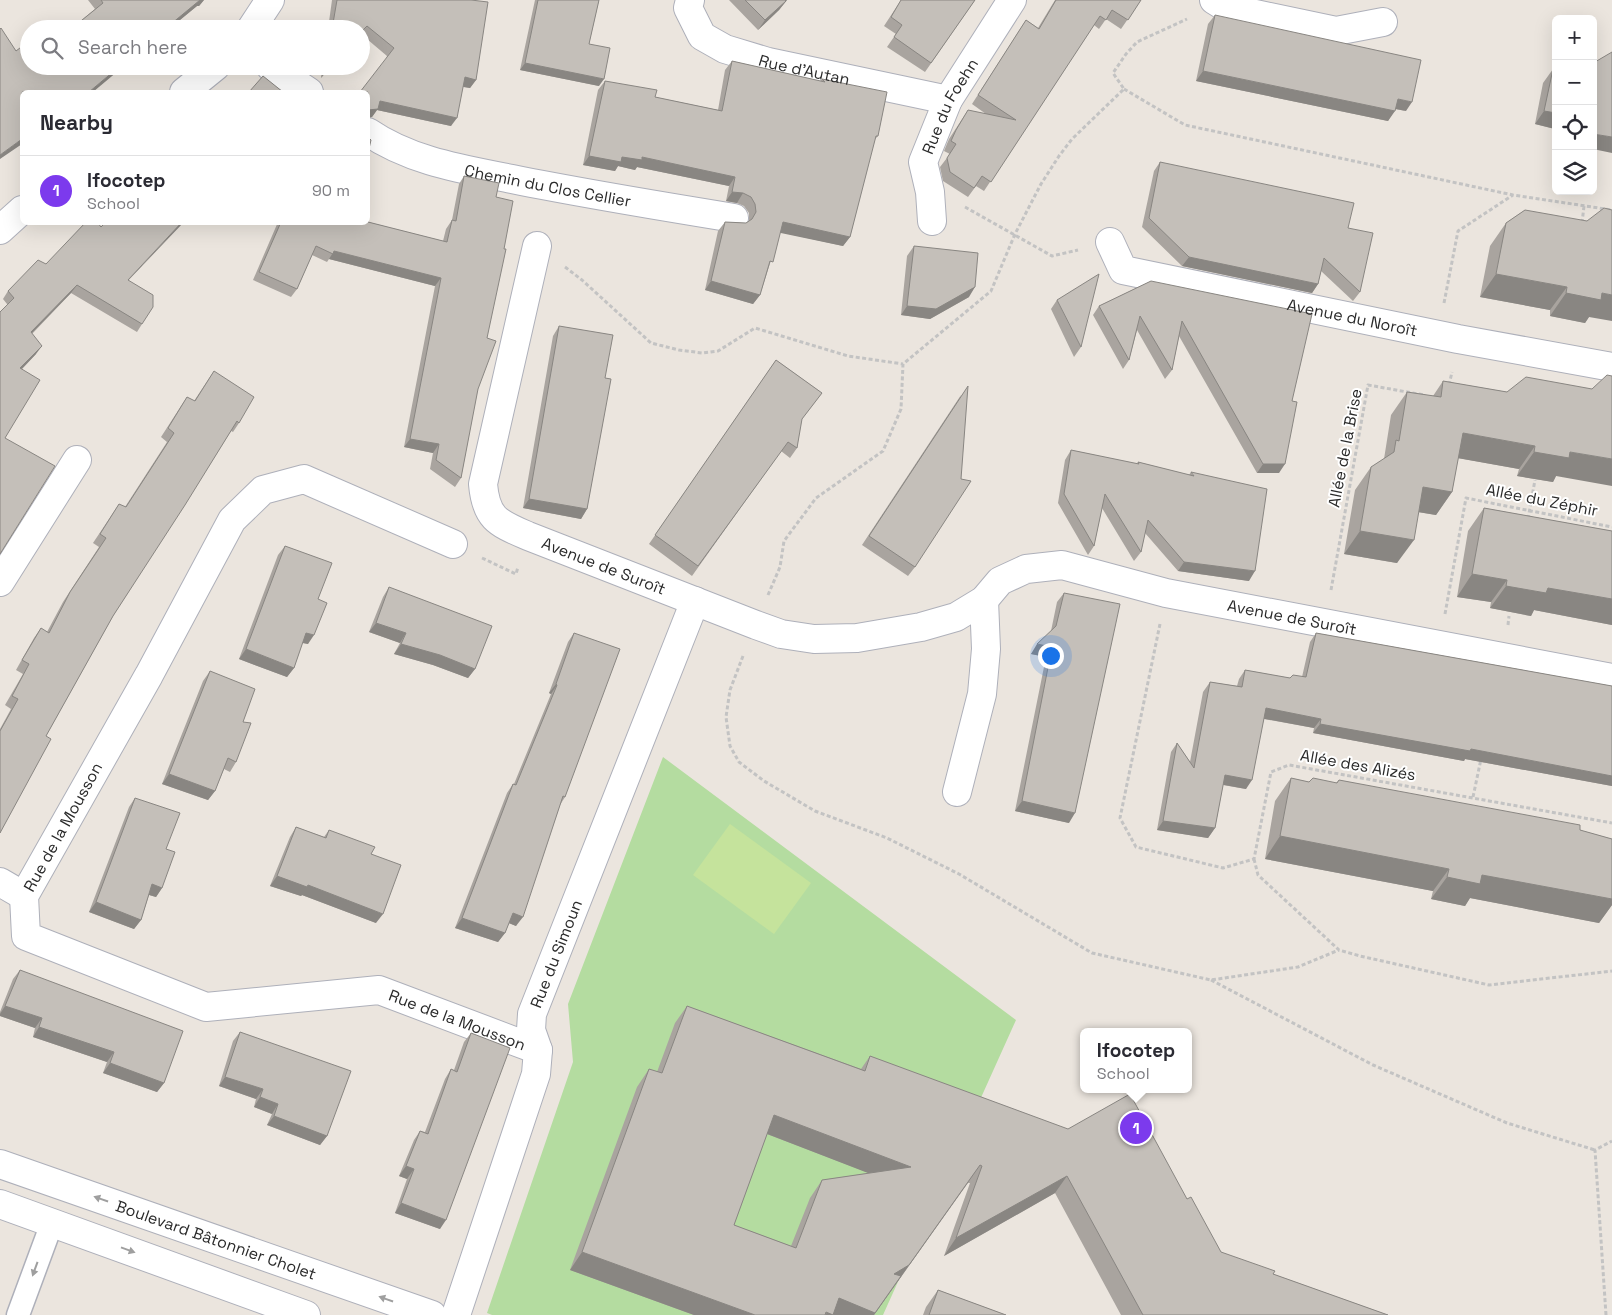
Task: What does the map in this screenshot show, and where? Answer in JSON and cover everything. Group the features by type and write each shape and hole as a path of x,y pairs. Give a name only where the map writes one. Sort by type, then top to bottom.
{"street":[{"path":"257,20 270,0"},
{"name":"Rue d'Autan","path":"690,0 688,8 702,36 725,49 768,62 948,100"},
{"name":"Rue du Foehn","path":"932,221 930,192 923,162 948,100 1012,0"},
{"path":"1214,0 1227,8 1336,31 1383,22"},
{"path":"186,90 205,75"},
{"path":"284,75 306,90"},
{"name":"Chemin du Clos Cellier","path":"370,134 381,142 444,165 588,195 734,218"},
{"path":"0,230 20,212"},
{"name":"Avenue du Noroît","path":"1110,242 1123,270 1448,337 1612,367"},
{"name":"Avenue de Suroît","path":"537,246 483,484 487,508 493,517 512,529 756,625 781,634 814,639 857,638 921,627 956,617 984,600 1000,581 1008,577 1026,569 1062,565 1166,593 1612,678"},
{"path":"0,582 77,460"},
{"name":"Rue de la Mousson","path":"452,544 304,479 263,490 232,520 150,674 24,896 26,936 206,1007 379,990 538,1050"},
{"path":"957,792 982,694 986,649 984,600"},
{"name":"Rue du Simoun","path":"456,1315 536,1074 538,1050 531,1030 532,1014 695,602"},
{"path":"0,882 24,896"},
{"name":"Boulevard Bâtonnier Cholet","path":"0,1164 432,1315"},
{"path":"0,1204 306,1315"}],"lane":[{"path":"18,1315 52,1223"}],"path":[{"path":"1188,18 1137,42 1113,73 1124,89 1185,125 1513,195 1612,210"},
{"path":"537,246 582,280 651,343 678,350 702,353 718,352 755,328 848,356 903,364 991,291 1015,234 1042,184 1060,156 1072,139 1124,89"},
{"path":"930,192 970,209 1052,256 1110,242"},
{"path":"1448,390 1448,337 1458,230 1513,195"},
{"path":"1581,224 1584,206"},
{"path":"903,364 901,409 883,451 816,498 784,541 780,567 730,690 726,717 730,746 739,762 764,781 815,811 887,838 959,874 1092,953 1211,980 1373,1065 1507,1123 1595,1150 1612,1141"},
{"name":"Allée de la Brise","path":"1325,623 1368,385 1427,395"},
{"path":"1526,526 1535,480"},
{"name":"Allée du Zéphir","path":"1439,644 1466,498 1612,527"},
{"path":"1166,593 1120,818 1136,847 1223,868 1254,859 1258,875 1340,950 1489,985 1612,972"},
{"path":"1473,797 1482,750"},
{"name":"Allée des Alizés","path":"1254,859 1271,772 1289,765 1612,823"},
{"path":"1211,980 1298,968 1340,950"},
{"path":"1595,1150 1606,1315"}],"green space":[{"path":"663,757 1016,1020 883,1315 492,1315 487,1313 573,1062 568,1004"},
{"path":"730,824 811,883 774,934 693,875"}],"building":[{"path":"101,0 200,0 176,20 82,20 103,3"},
{"path":"337,0 471,0 488,2 476,80 465,77 457,118 380,101 378,109 370,110 370,90 362,90 394,48 370,28 370,20 334,20"},
{"path":"538,0 599,0 589,44 610,48 604,79 525,63"},
{"path":"745,0 785,0 786,1 765,20"},
{"path":"901,0 975,0 931,63 894,37 902,25 891,17"},
{"path":"1056,0 1141,0 1128,20 1112,10 1106,20 1100,16 991,182 982,176 974,188 950,172 947,158 956,144 951,141 968,110 1016,120 978,95 1026,20 1039,29"},
{"path":"1215,15 1421,60 1412,102 1398,99 1395,111 1203,71"},
{"path":"0,29 16,51 20,48 20,75 109,75 91,90 20,90 20,140 0,155"},
{"path":"1612,52 1612,137 1597,135 1597,61"},
{"path":"732,61 825,82 822,79 887,92 878,136 876,136 850,237 783,222 773,262 770,261 760,295 711,281 725,222 746,223 752,219 756,212 755,204 751,197 743,193 732,192 735,177 642,157 642,160 622,157 621,162 589,156 605,81 657,90 655,97 722,111"},
{"path":"1552,74 1552,112 1544,111"},
{"path":"263,76 280,90 251,90"},
{"path":"1160,162 1354,203 1348,228 1373,233 1360,292 1324,258 1318,284 1189,257 1149,218"},
{"path":"464,176 499,183 496,197 513,201 504,249 506,249 487,338 496,341 478,389 461,478 436,460 439,444 410,439 441,278 334,251 333,254 316,246 297,289 259,272 280,225 370,225 370,223 447,242 452,220 456,221"},
{"path":"1604,208 1612,210 1612,295 1602,293 1601,300 1566,293 1567,287 1496,274 1506,223 1525,210 1587,221"},
{"path":"83,225 99,225 101,227 103,225 179,225 128,280 153,295 153,307 142,324 77,285 31,332 42,346 20,368 40,380 5,438 55,466 0,554 0,312 14,298 8,291 38,260 46,264"},
{"path":"914,246 978,253 975,287 936,309 907,306"},
{"path":"1099,274 1081,347 1057,300"},
{"path":"1151,281 1312,314 1292,401 1297,402 1285,464 1263,464 1182,321 1172,370 1140,316 1129,360 1099,306"},
{"path":"559,326 613,335 605,378 611,379 587,509 529,499"},
{"path":"776,360 822,393 802,419 797,448 788,442 698,566 655,535"},
{"path":"214,371 254,397 113,616 46,736 51,739 0,833 0,731 18,699 12,696 29,664 22,660 41,628 49,633 70,592 106,538 100,534 119,504 126,507 174,433 168,428 187,397 195,401"},
{"path":"1607,375 1612,376 1612,459 1570,452 1569,458 1534,452 1535,446 1463,433 1452,492 1423,487 1414,540 1360,531 1371,467 1394,452 1396,440 1399,441 1407,392 1441,397 1443,381 1507,392 1526,377 1592,389"},
{"path":"968,386 961,479 971,481 915,567 869,536"},
{"path":"1071,450 1139,464 1138,462 1194,476 1191,472 1267,489 1255,571 1184,562 1148,520 1141,552 1105,494 1094,546 1064,494"},
{"path":"1484,508 1612,531 1612,599 1548,588 1546,593 1506,586 1507,580 1472,574"},
{"path":"285,546 332,563 318,599 327,603 314,635 306,633 294,668 246,649"},
{"path":"389,587 492,626 475,669 440,655 401,644 406,633 376,623"},
{"path":"1064,593 1120,604 1075,813 1022,801 1052,647 1037,644 1056,626"},
{"path":"574,633 620,649 565,797 563,796 523,917 513,913 505,933 462,918 513,784 516,785 557,685"},
{"path":"1316,633 1612,686 1612,776 1471,749 1470,751 1320,724 1321,719 1266,708 1252,780 1225,775 1215,828 1163,821 1177,743 1194,768 1210,682 1242,687 1245,670 1290,678 1293,675 1306,677"},
{"path":"210,671 255,689 243,722 251,723 236,762 228,758 215,791 169,774"},
{"path":"1291,778 1309,782 1313,778 1337,783 1339,780 1580,825 1580,830 1612,839 1612,899 1482,875 1480,884 1447,877 1449,869 1280,836"},
{"path":"135,798 180,813 166,849 175,852 162,888 152,884 141,920 96,902"},
{"path":"296,827 326,838 329,830 375,847 371,854 401,865 383,914 308,885 307,887 277,876"},
{"path":"20,970 183,1031 164,1083 110,1063 114,1052 39,1027 42,1018 5,1006"},
{"path":"687,1006 865,1071 870,1056 1068,1129 1130,1094 1187,1199 1191,1197 1221,1252 1275,1271 1273,1274 1388,1315 1143,1315 1067,1176 956,1238 982,1166 980,1165 909,1265 894,1274 901,1276 875,1313 839,1298 833,1315 826,1312 825,1315 755,1315 582,1252 649,1069 662,1073","holes":["774,1115 911,1167 822,1180 796,1248 734,1225"]},
{"path":"240,1032 351,1071 327,1136 274,1116 278,1104 260,1097 263,1089 225,1077"},
{"path":"471,1033 510,1048 446,1220 401,1203 414,1169 406,1166 420,1131 428,1134 451,1069 457,1072"},
{"path":"938,1290 1006,1315 929,1315"}],"place":[{"name":"Ifocotep","path":"1136,1128"}]}
